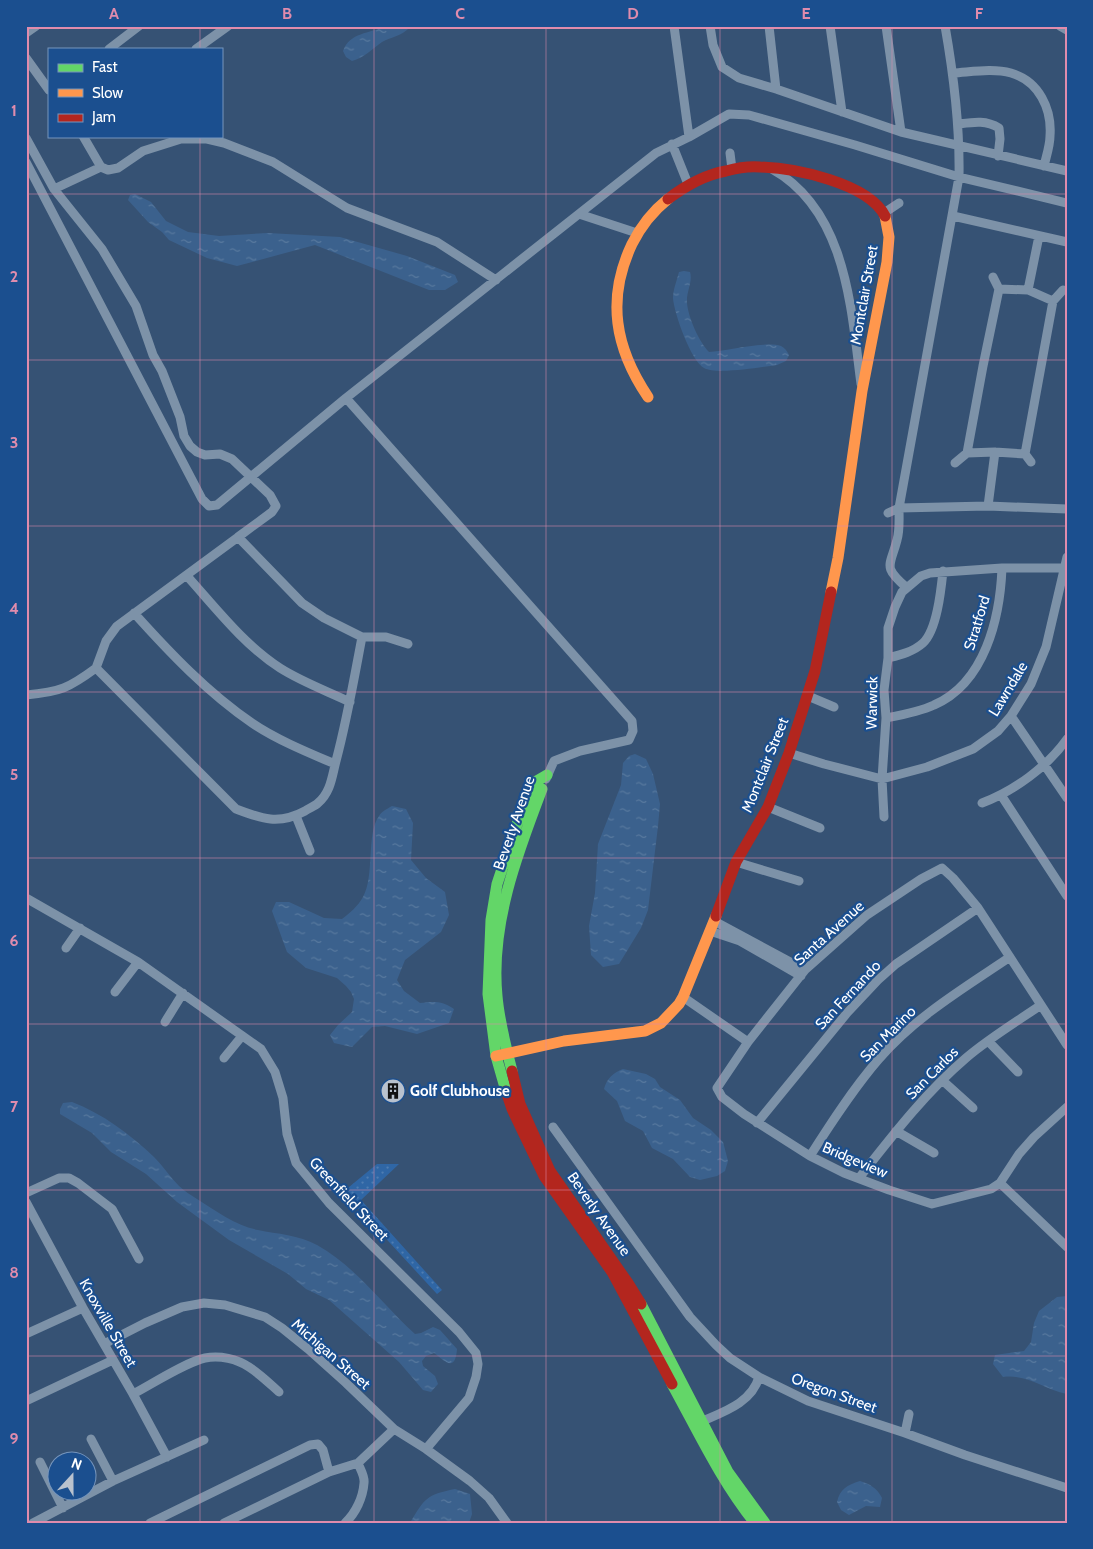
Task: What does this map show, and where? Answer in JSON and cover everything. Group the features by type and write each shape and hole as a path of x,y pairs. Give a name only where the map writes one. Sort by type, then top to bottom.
{"street":[{"path":"26,33 36,26"},
{"path":"110,48 139,26"},
{"path":"197,48 228,26"},
{"path":"674,26 689,137"},
{"path":"710,26 713,45 722,67 739,78 901,132 1067,171"},
{"path":"769,26 776,89"},
{"path":"830,26 842,112"},
{"path":"886,26 901,132"},
{"path":"945,26 959,124 959,177 899,508 897,540 889,566 904,590 921,576 942,571 1002,568 1066,568"},
{"path":"1060,26 1067,30"},
{"path":"26,58 48,89"},
{"path":"953,73 996,71 1022,77 1031,84 1047,106 1050,137 1044,166"},
{"path":"26,162 202,499 209,506 217,505 346,398 656,152 689,137 729,114 748,115 959,177 1067,203"},
{"path":"959,124 982,122 999,128 998,156"},
{"path":"26,138 54,188 102,249 136,306 151,348 180,417 184,436 190,446 197,452 220,454 232,459 270,495 276,506 272,512 117,626 106,641 96,668 61,690 26,695"},
{"path":"84,138 101,167 108,170 118,168 143,151 181,139 207,139 224,143 273,162 347,208 436,242 496,280"},
{"path":"672,144 688,184"},
{"path":"730,152 732,169"},
{"path":"54,188 101,167"},
{"path":"648,397 636,382 627,364 619,336 616,307 617,288 628,250 637,233 659,205 688,184 710,174 732,169 768,167 817,176 856,189 872,200 884,213 899,203"},
{"name":"Montclair Street","path":"768,167 786,177 800,188 820,217 839,253 848,293 862,391"},
{"name":"Montclair Street","path":"502,1055 564,1041 645,1031 661,1023 683,997 736,862 768,807 789,753 816,671 838,558 862,391 889,245 884,213"},
{"path":"580,214 637,233"},
{"path":"953,216 1067,242"},
{"path":"1028,290 1039,236"},
{"path":"967,453 982,366 999,289 993,278"},
{"path":"999,289 1028,290 1053,301"},
{"path":"1031,462 1025,454 1053,301 1064,290"},
{"path":"346,398 632,721 633,732 629,740 580,751 555,760 552,762 546,775"},
{"path":"988,506 996,452"},
{"path":"955,463 967,453 1025,454"},
{"path":"888,513 899,508 988,506 1067,509"},
{"path":"238,537 302,603 324,618 362,637 386,637 408,644"},
{"name":"Lawndale","path":"882,779 927,767 974,749 998,731 1011,716 1031,684 1046,647 1066,568 1067,557"},
{"name":"Stratford","path":"886,718 934,705 951,695 976,669 994,624 1001,593 1002,568"},
{"path":"888,658 907,653 925,642 931,632 940,593 942,571"},
{"path":"187,576 246,639 279,667 350,702"},
{"name":"Warwick","path":"884,817 882,779 886,718 884,690 888,658 888,628 891,617 904,590"},
{"path":"134,613 224,703 254,725 335,764"},
{"path":"96,668 236,809 270,820 284,820 318,804 330,786 350,702 362,637"},
{"path":"808,696 834,707"},
{"path":"1011,716 1067,798"},
{"path":"982,803 1001,795 1044,764 1067,739"},
{"path":"789,753 882,779"},
{"name":"Beverly Avenue","path":"546,775 519,848 501,924 497,996 502,1055 509,1102 544,1176 612,1272 698,1423 728,1472 765,1523"},
{"name":"Beverly Avenue","path":"502,1055 488,994 490,920 496,884 528,796 534,782 546,775"},
{"path":"1001,795 1067,896"},
{"path":"768,807 820,828"},
{"path":"296,816 310,851"},
{"path":"736,862 799,881"},
{"name":"Santa Avenue","path":"717,1088 748,1042 803,973 868,915 921,879 942,868 978,908"},
{"name":"Greenfield Street","path":"26,898 138,962 261,1049 275,1072 282,1098 287,1134 296,1163 329,1203 459,1332 476,1353 478,1364 469,1398 426,1449"},
{"path":"978,908 1067,1045"},
{"name":"San Fernando","path":"757,1123 847,1013 872,986 896,964 978,908"},
{"path":"712,926 803,973"},
{"path":"66,948 80,928"},
{"name":"San Marino","path":"810,1156 834,1119 878,1060 902,1036 935,1008 1010,957"},
{"path":"115,992 138,962"},
{"path":"165,1022 184,994"},
{"path":"683,997 748,1042"},
{"name":"San Carlos","path":"859,1178 896,1130 942,1080 967,1058 1041,1005"},
{"path":"224,1058 242,1036"},
{"path":"989,1042 1018,1072"},
{"path":"942,1080 973,1108"},
{"name":"Bridgeview","path":"717,1088 722,1097 757,1123 810,1156 859,1178 932,1204 991,1189 1000,1183"},
{"path":"1067,1107 1034,1136 1019,1154 1000,1183 1067,1247"},
{"name":"Oregon Street","path":"553,1127 690,1317 730,1358 759,1377 808,1401 1067,1488"},
{"path":"896,1130 934,1153"},
{"path":"26,1193 59,1178 69,1178 78,1183 112,1209 139,1259"},
{"name":"Knoxville Street","path":"26,1202 83,1308 167,1456"},
{"name":"Michigan Street","path":"104,1344 182,1307 204,1303 225,1305 265,1317 282,1328 346,1383 394,1429 470,1480 499,1510 507,1523"},
{"path":"26,1334 83,1308"},
{"path":"133,1394 205,1358 234,1360 249,1366 279,1392"},
{"path":"26,1401 113,1360"},
{"path":"698,1423 744,1400 759,1377"},
{"path":"905,1433 909,1414"},
{"name":"Beverly Avenue","path":"698,1423 737,1500 755,1523"},
{"path":"224,1523 329,1472 358,1463 394,1429"},
{"path":"91,1439 112,1481"},
{"path":"33,1523 112,1481 204,1440"},
{"path":"150,1523 310,1445 318,1444 323,1450 329,1472"},
{"path":"40,1462 63,1508"},
{"path":"345,1523 357,1508 364,1483 364,1476 358,1463"}],"shaded area":[{"path":"377,1164 399,1164 361,1200 442,1290 437,1294 343,1192"}],"water":[{"path":"386,26 410,27 382,42 360,58 352,61 346,57 343,51 350,40 361,34"},
{"path":"135,194 151,202 166,221 188,232 219,236 268,233 340,237 407,256 455,275 458,282 445,290 429,290 315,245 237,266 207,258 169,240 162,232 148,222 128,200 130,195"},
{"path":"679,272 690,272 691,276 687,299 689,315 698,336 709,352 756,345 774,345 781,346 787,351 789,355 786,361 777,365 729,371 710,370 699,364 684,336 674,305 674,288"},
{"path":"635,754 646,759 653,774 660,804 648,910 641,928 619,964 603,967 591,955 589,926 595,893 598,844 621,785 623,763 629,756"},
{"path":"392,806 406,809 413,823 411,860 426,878 445,892 449,915 441,932 405,960 397,980 404,991 420,1003 438,1002 454,1009 449,1023 417,1034 385,1026 372,1027 352,1047 334,1043 330,1035 352,1012 354,999 351,992 337,978 306,968 287,952 272,911 276,902 289,902 324,918 342,919 351,912 363,897 367,888 375,824 379,816"},
{"path":"623,1069 646,1074 655,1079 660,1087 680,1100 693,1118 711,1130 723,1142 728,1161 725,1171 717,1176 700,1180 690,1177 673,1159 652,1148 643,1131 625,1121 617,1101 604,1089 611,1076"},
{"path":"72,1102 95,1112 126,1133 154,1157 181,1188 219,1213 234,1222 250,1228 295,1237 317,1245 344,1263 415,1334 433,1327 440,1330 457,1349 456,1357 451,1363 448,1363 434,1353 426,1356 422,1361 423,1366 435,1376 438,1384 431,1392 423,1390 399,1362 329,1300 306,1289 288,1274 229,1240 177,1202 146,1174 111,1152 92,1133 60,1114 63,1103"},
{"path":"1067,1296 1067,1394 1028,1380 1003,1377 993,1364 995,1355 1024,1351 1031,1342 1034,1323 1039,1311 1057,1297"},
{"path":"860,1481 870,1485 878,1492 882,1498 880,1507 866,1506 849,1515 841,1510 837,1502 838,1498 845,1488"},
{"path":"455,1489 470,1494 472,1514 469,1523 410,1523 427,1499 438,1493"}],"traffic: fast":[{"path":"506,1091 496,1056 488,994 491,920 497,884 517,824 535,782 547,775"},
{"path":"512,1071 503,1034 497,996 496,969 498,943 502,916 515,864 542,789"},
{"path":"641,1304 728,1472 765,1523"},
{"path":"672,1384 731,1490 755,1523"}],"traffic: slow":[{"path":"648,397 628,360 622,342 617,304 619,284 624,264 635,238 652,214 668,199"},
{"path":"831,592 838,558 862,391 887,262 889,237 885,216"},
{"path":"496,1056 564,1041 645,1031 661,1023 683,997 716,916"}],"traffic: jam":[{"path":"668,199 710,175 747,167 775,168 810,174 847,186 876,204 885,216"},
{"path":"716,916 736,862 768,807 789,753 815,671 831,592"},
{"path":"512,1071 520,1104 550,1171 641,1304"},
{"path":"506,1091 512,1109 544,1176 612,1272 672,1384"}],"place":[{"name":"Golf Clubhouse","path":"393,1091"}]}
